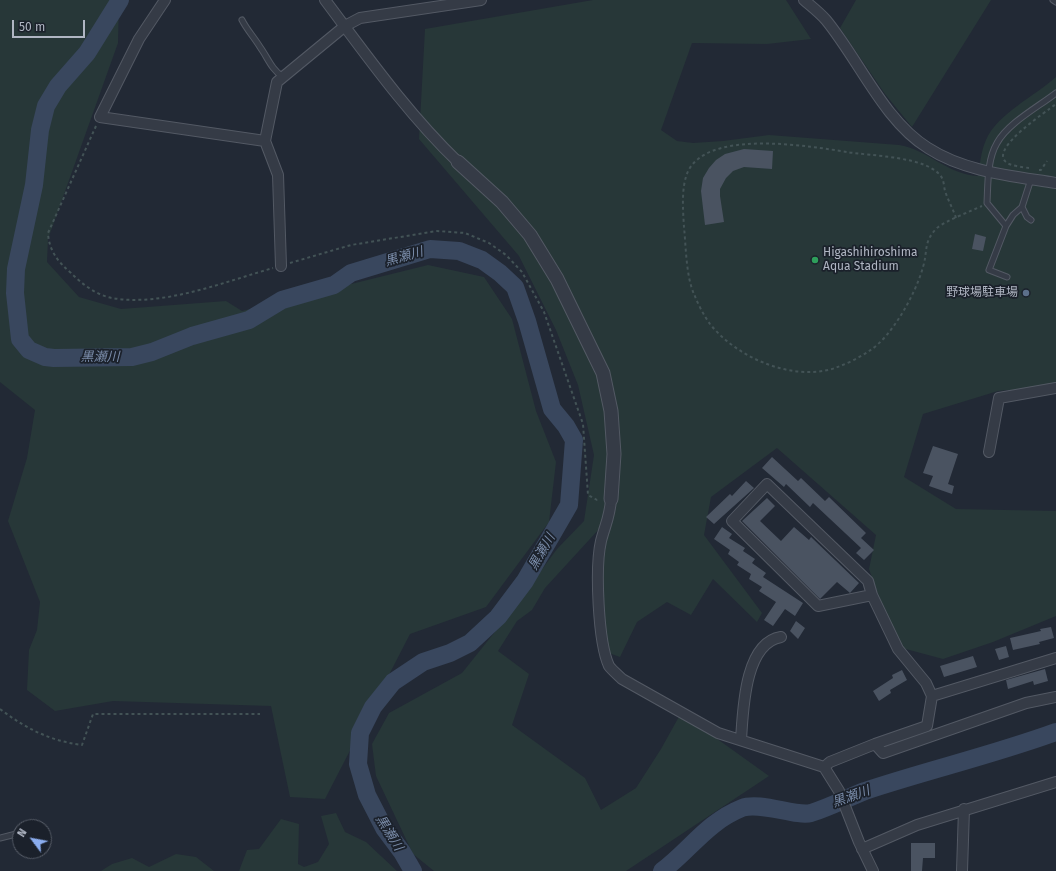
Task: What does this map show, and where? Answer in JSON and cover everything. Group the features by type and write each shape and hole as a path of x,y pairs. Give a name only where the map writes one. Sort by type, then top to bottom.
{"street":[{"path":"166,0 139,39 100,117 265,141"},
{"path":"325,0 403,102 437,142 502,202 530,235 557,279 603,373 611,411 614,447 610,515 601,542 598,592 602,641 610,666 622,679 718,734 741,740 826,770 839,790 860,846 873,871"},
{"path":"280,266 278,175 265,141 277,82 345,26 360,18 481,0"},
{"path":"804,0 826,20 894,117 907,133 927,148 962,164 988,171 1056,183"},
{"path":"990,452 999,398 1002,394 1056,388"},
{"path":"826,770 830,762 875,744 927,726 932,696 926,683 898,649 872,595 868,581 767,484 732,521 818,606 872,595"},
{"path":"741,740 746,684 750,669 767,643 773,638 781,637"},
{"path":"932,696 1056,658"},
{"path":"875,744 883,753 1026,703 1056,697"},
{"path":"860,846 964,809 1056,782"},
{"path":"962,871 964,809"}],"lane":[{"path":"242,20 273,70 283,77"},
{"path":"1006,226 987,203 988,171 993,152 1002,135 1056,93"},
{"path":"1007,277 989,270 1006,226 1013,215 1022,207 1031,179"},
{"path":"1022,207 1027,217 1031,220"},
{"path":"0,838 12,834"}],"path":[{"path":"1047,161 1041,170 1008,164 1005,161 1003,153 1005,147 1012,139 1056,104"},
{"path":"100,117 48,232 48,246 62,266 81,282 95,291 111,298 142,300 182,293 351,245 437,231 465,233 489,243 506,255 522,272 544,312 583,424 588,495 596,500 611,499"},
{"path":"956,218 942,178 935,171 895,156 853,153 802,144 758,144 724,147 706,155 692,165 686,177 683,205 687,256 693,292 710,323 727,342 752,357 788,371 820,372 836,367 871,351 892,329 911,298 924,266 926,243 937,227 956,218 987,203"},
{"path":"0,708 21,724 43,736 82,745 93,714 260,714"}],"shaded area":[{"path":"0,0 119,0 118,43 48,239 47,262 79,297 121,309 226,301 242,311 428,265 484,277 512,319 536,411 556,462 549,522 486,607 410,634 325,799 290,797 271,706 113,701 55,711 27,690 29,650 37,630 40,602 8,521 27,458 35,410 0,382"},
{"path":"593,0 786,0 811,39 767,44 692,43 661,130 677,141 693,143 769,135 899,145 919,151 947,167 967,175 978,176 983,149 991,131 1007,114 1056,77 1056,384 1011,393 1008,390 998,391 923,414 904,477 956,509 1056,511 1056,616 993,642 943,659 902,648 887,620 869,569 876,535 777,448 711,497 704,535 762,613 757,622 713,579 691,615 667,602 637,622 620,657 598,649 594,569 600,528 545,588 532,610 517,621 498,651 529,674 512,725 585,778 601,810 636,788 661,749 681,713 769,776 626,871 434,871 413,854 376,776 372,744 389,713 462,673 506,618 557,549 584,521 594,455 578,385 556,330 519,256 419,139 425,29"},
{"path":"856,0 991,0 912,127 885,94 840,28"},
{"path":"336,813 345,832 366,842 397,871 239,871 247,850 259,849 281,819 299,824 298,864 304,867 318,862 329,844 321,816"},
{"path":"176,854 196,857 214,871 101,871 112,864 132,858 149,867"}],"building":[{"path":"744,149 773,151 772,169 744,167 733,171 726,178 720,189 724,222 705,225 701,191 703,178 716,160 725,154"},
{"path":"975,234 986,237 983,251 972,249"},
{"path":"933,446 958,454 948,484 954,486 952,494 929,486 933,476 923,473"},
{"path":"772,457 798,481 801,478 825,501 829,497 866,533 861,538 874,550 864,560 856,553 861,548 813,503 810,507 786,484 784,487 762,468"},
{"path":"746,481 754,488 714,524 706,517 730,494 732,496"},
{"path":"767,498 775,506 760,521 781,541 794,527 809,540 811,537 859,583 850,593 837,582 820,599 742,521"},
{"path":"722,527 732,534 729,538 745,548 743,551 755,559 752,563 766,573 763,577 803,603 795,616 785,609 773,626 764,620 776,602 759,591 762,587 749,579 751,574 737,565 739,562 728,554 730,550 714,539"},
{"path":"796,621 805,628 798,639 790,631"},
{"path":"1051,627 1054,638 1039,642 1040,644 1013,650 1010,638 1041,631 1040,629"},
{"path":"1006,646 1009,657 999,660 995,649"},
{"path":"973,656 977,667 944,677 940,666"},
{"path":"1045,669 1048,681 1034,685 1033,681 1008,689 1006,680"},
{"path":"902,670 907,680 890,690 891,693 879,701 873,691 893,678 892,675"},
{"path":"911,843 935,843 935,858 923,858 922,871 911,871"}],"waterway":[{"name":"黒瀬川","path":"120,0 87,53 58,86 46,106 40,130 34,185 16,269 15,293 20,339 29,350 45,357 54,358 132,357 152,352 192,336 249,320 282,300 334,285 351,273 430,249 459,251 482,260 500,273 515,287 527,321 552,409 566,426 574,440 569,505 525,581 498,617 470,643 450,653 423,662 393,682 373,707 360,733 358,764 367,795 384,828 402,852 413,871"},
{"name":"黒瀬川","path":"662,871 719,821 742,808 758,806 796,813 811,813 865,791 1056,732"}],"place":[{"name":"Higashihiroshima Aqua Stadium","path":"815,260"},
{"name":"野球場駐車場","path":"1026,293"}]}
